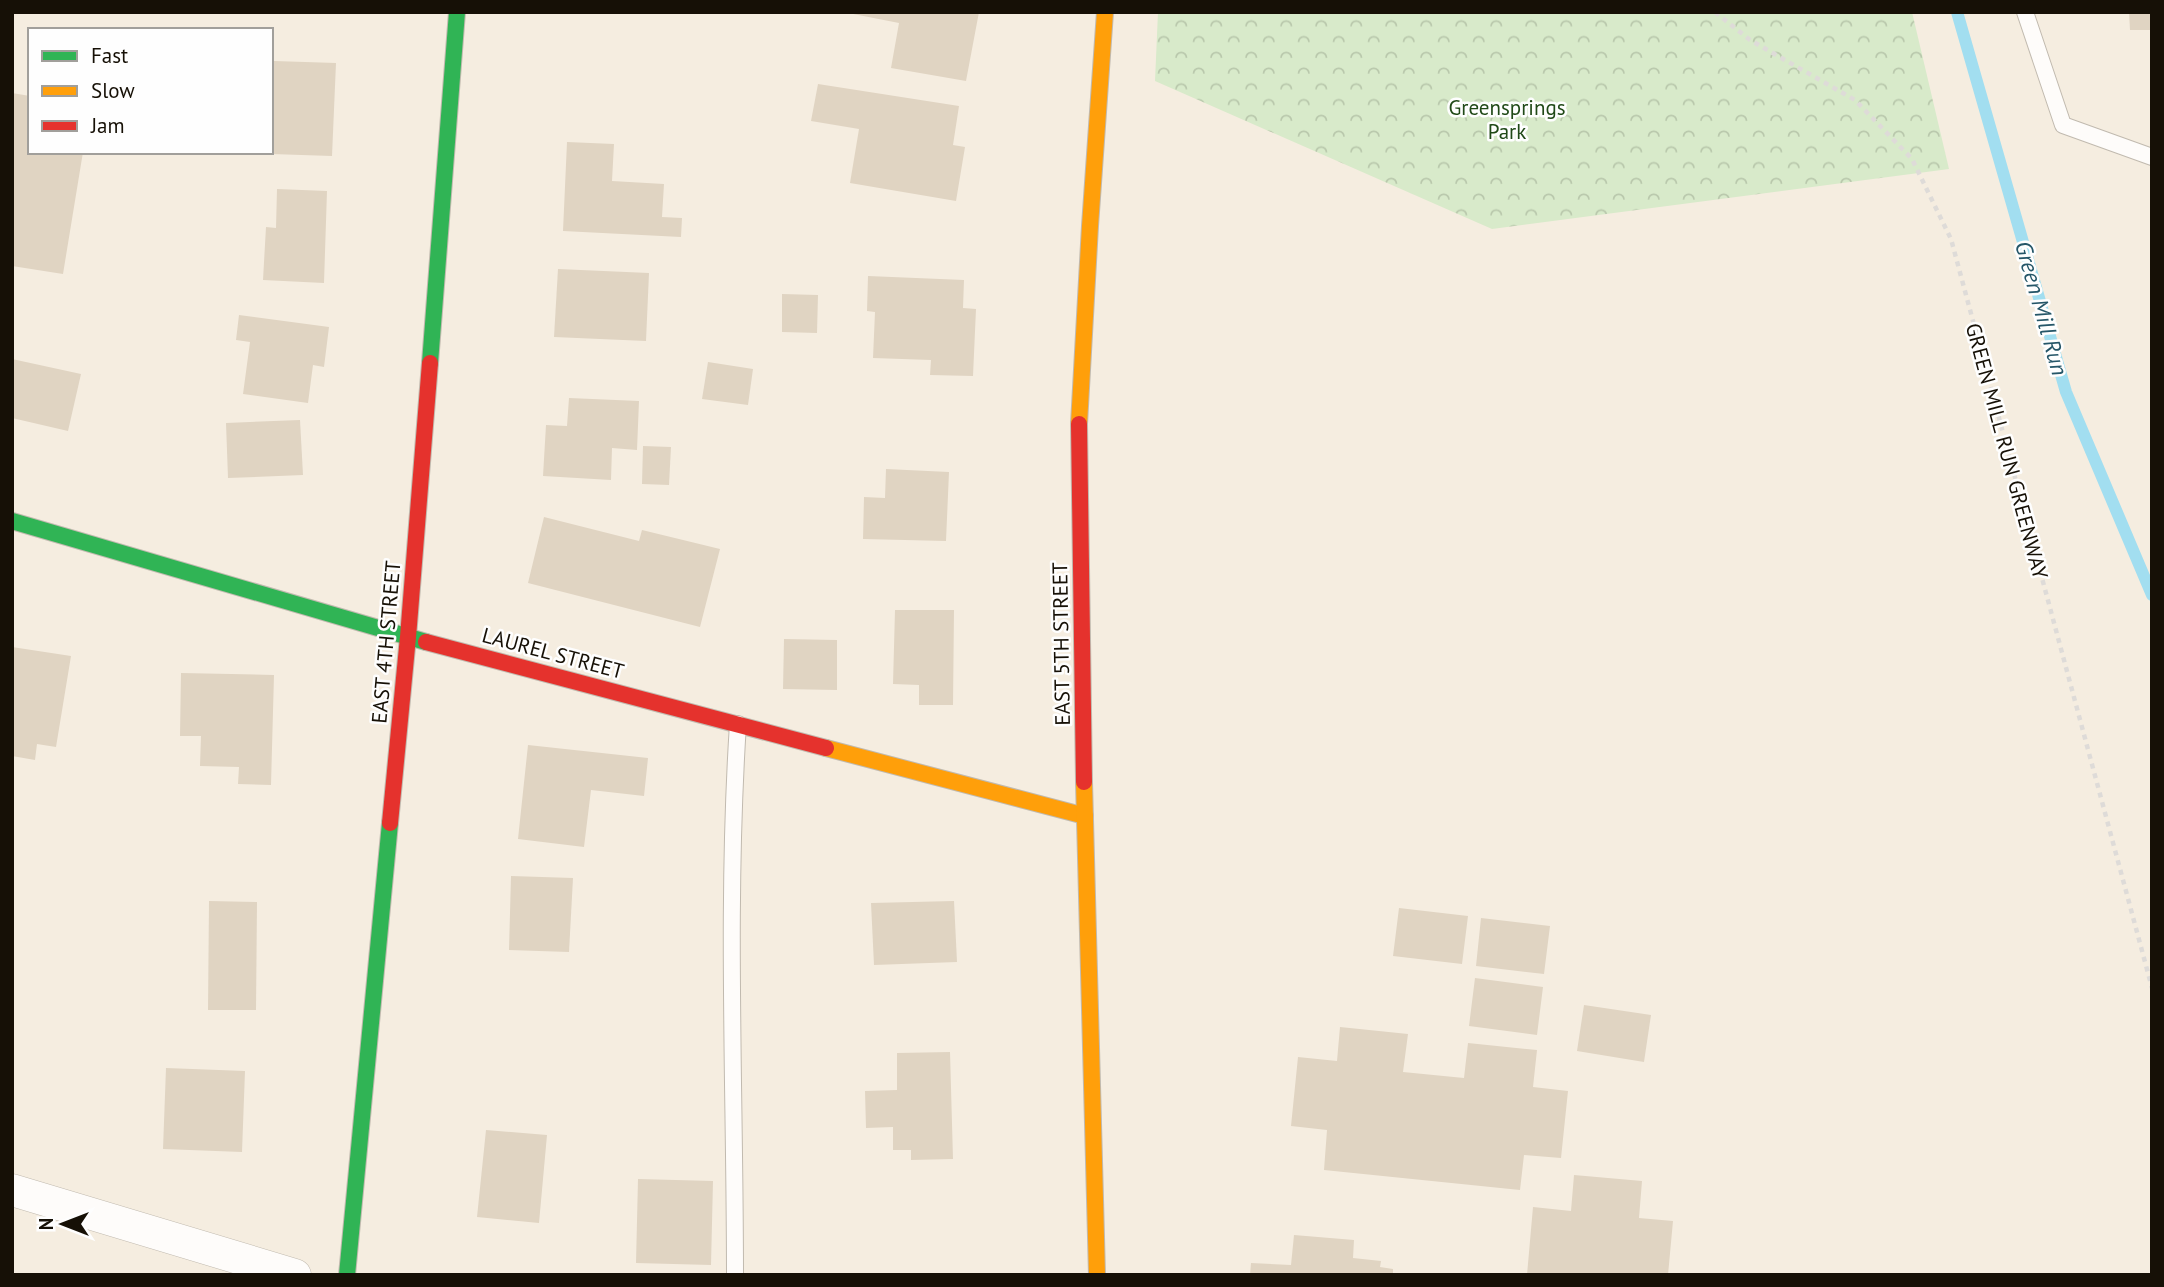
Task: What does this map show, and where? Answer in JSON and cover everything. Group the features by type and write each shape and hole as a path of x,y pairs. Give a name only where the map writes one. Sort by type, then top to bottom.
{"street":[{"name":"EAST 4TH STREET","path":"347,1275 408,637 457,12"},
{"name":"EAST 5TH STREET","path":"1097,1275 1078,446 1105,12"},
{"name":"LAUREL STREET","path":"12,521 408,637 1085,816"},
{"path":"12,1190 295,1275"}],"lane":[{"path":"2025,12 2063,125 2152,157"},
{"path":"735,1275 732,944 734,793 738,724"}],"path":[{"name":"GREEN MILL RUN GREENWAY","path":"1715,12 1750,40 1855,100 1912,159 1951,239 2152,988"}],"green space":[{"name":"Greensprings Park","path":"1158,12 1912,12 1949,169 1492,229 1155,81"}],"building":[{"path":"843,12 979,12 966,81 891,68 899,23"},
{"path":"2129,12 2152,12 2152,30 2130,30"},
{"path":"274,61 336,63 332,156 271,154"},
{"path":"818,84 959,106 953,145 965,147 956,201 850,183 859,129 811,121"},
{"path":"12,93 28,96 28,154 83,154 63,274 12,266"},
{"path":"567,142 614,144 612,181 664,184 662,217 682,218 681,237 563,231"},
{"path":"277,189 327,191 324,283 263,280 266,227 276,228"},
{"path":"558,269 649,273 646,341 554,337"},
{"path":"868,276 964,280 963,308 976,309 973,376 930,375 931,360 873,358 875,312 867,311"},
{"path":"782,294 818,295 817,333 782,332"},
{"path":"239,315 329,327 324,367 313,365 308,403 243,394 250,342 236,340"},
{"path":"12,359 81,374 68,431 12,418"},
{"path":"708,362 753,369 748,405 702,399"},
{"path":"569,398 639,401 637,450 612,448 611,480 543,476 546,425 567,426"},
{"path":"300,420 303,475 228,478 226,423"},
{"path":"643,446 671,447 669,485 642,484"},
{"path":"886,469 949,472 946,541 863,539 864,497 885,498"},
{"path":"544,517 639,541 642,530 720,549 700,627 528,583"},
{"path":"895,610 954,610 953,705 919,705 919,685 893,684"},
{"path":"784,639 837,640 837,690 783,689"},
{"path":"12,647 71,656 56,747 37,744 35,760 12,756"},
{"path":"181,673 274,675 271,785 238,784 239,767 200,766 201,736 180,736"},
{"path":"528,745 648,758 644,796 591,790 584,847 518,839"},
{"path":"511,876 573,878 569,952 509,950"},
{"path":"209,901 257,902 256,1010 208,1010"},
{"path":"954,901 957,962 874,965 871,903"},
{"path":"1399,908 1468,916 1462,964 1393,956"},
{"path":"1481,918 1550,926 1544,974 1476,966"},
{"path":"1475,978 1543,987 1537,1035 1469,1026"},
{"path":"1584,1005 1651,1015 1644,1062 1577,1051"},
{"path":"1340,1027 1408,1034 1403,1072 1464,1078 1468,1043 1537,1050 1533,1087 1568,1091 1561,1158 1524,1155 1520,1190 1324,1170 1327,1130 1291,1126 1298,1057 1337,1061"},
{"path":"950,1052 953,1159 911,1160 911,1150 893,1150 893,1127 866,1128 865,1091 897,1090 897,1053"},
{"path":"166,1068 245,1071 242,1152 163,1149"},
{"path":"486,1130 547,1135 539,1223 477,1217"},
{"path":"1574,1175 1642,1181 1639,1218 1673,1221 1668,1275 1527,1275 1533,1207 1571,1211"},
{"path":"638,1179 713,1181 711,1265 636,1263"},
{"path":"1294,1235 1354,1240 1353,1258 1381,1261 1380,1267 1393,1269 1393,1275 1250,1275 1251,1263 1291,1265"}],"waterway":[{"name":"Green Mill Run","path":"1957,12 2066,392 2152,595"}],"traffic: fast":[{"path":"430,363 457,12"},
{"path":"12,521 426,642"},
{"path":"347,1275 390,823"}],"traffic: slow":[{"path":"1079,424 1105,12"},
{"path":"826,748 1085,816"},
{"path":"1084,782 1097,1275"}],"traffic: jam":[{"path":"390,823 430,363"},
{"path":"1079,424 1084,782"},
{"path":"426,642 826,748"}]}
